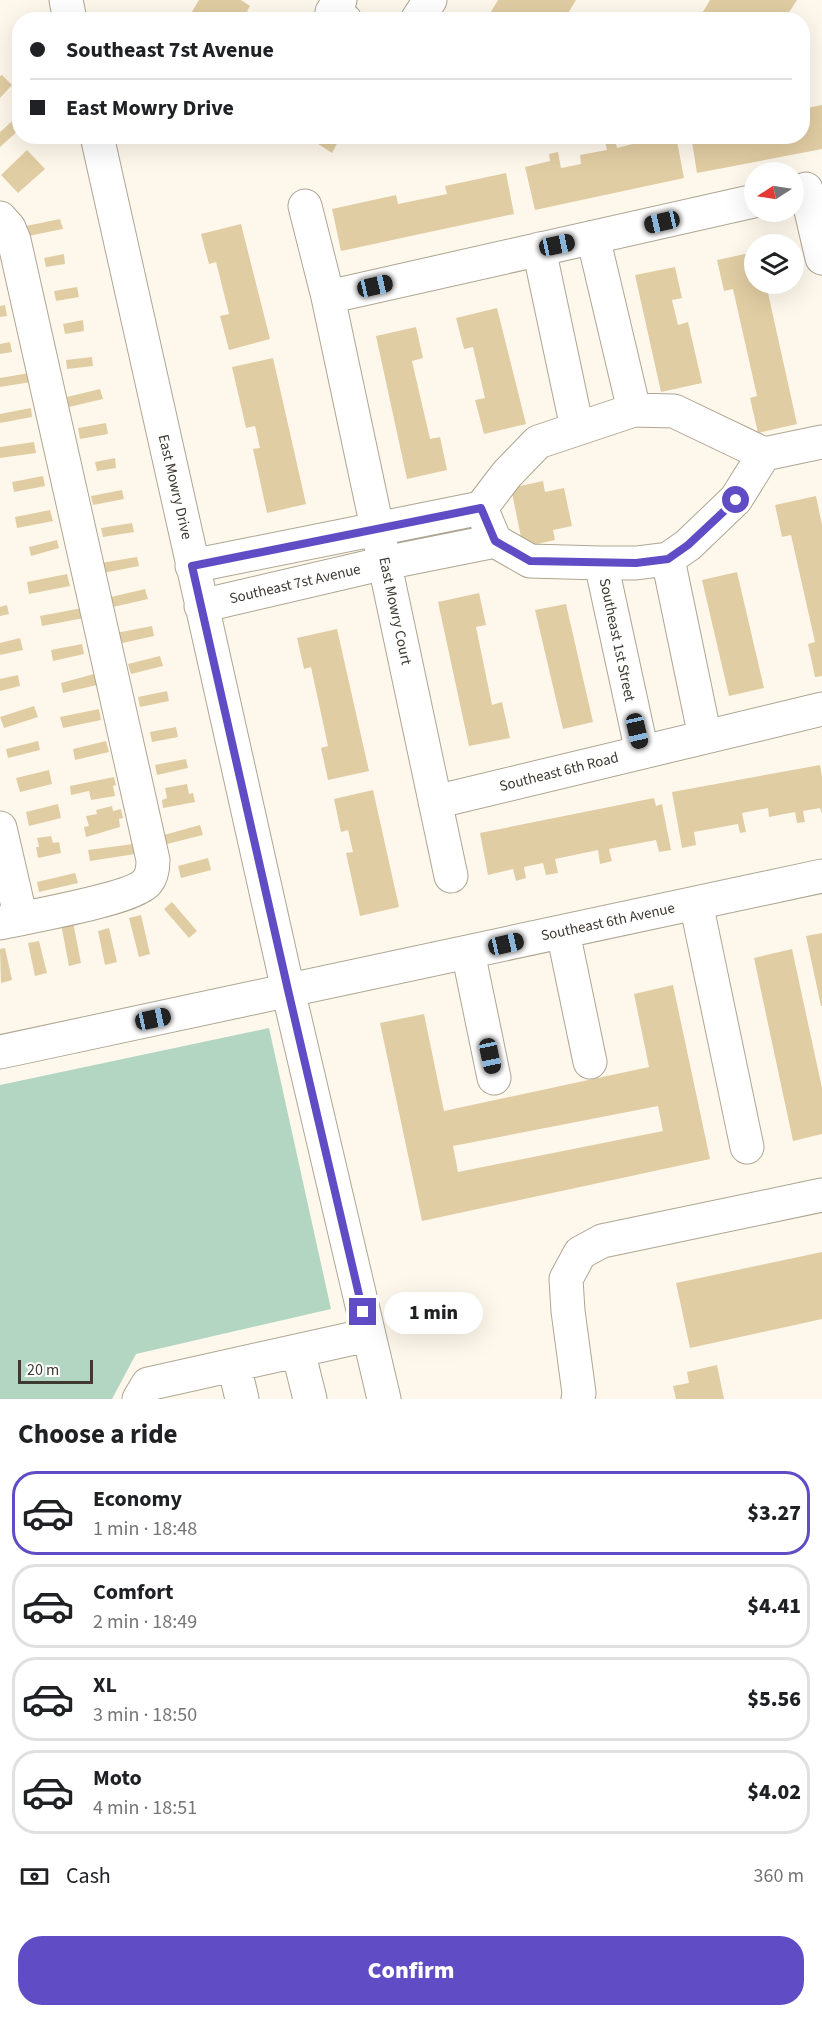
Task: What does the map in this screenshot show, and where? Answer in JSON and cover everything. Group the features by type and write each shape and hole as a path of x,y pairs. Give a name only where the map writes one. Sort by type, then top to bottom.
{"street":[{"name":"East Mowry Drive","path":"99,144 288,990 384,1399"},
{"path":"807,189 822,258"},
{"path":"328,297 744,203"},
{"name":"East Mowry Court","path":"304,206 328,297 451,876"},
{"path":"0,218 9,228 14,240 153,860 151,876 147,883 133,892 11,921 0,828"},
{"path":"593,237 634,410"},
{"path":"538,249 578,429"},
{"path":"192,566 481,508 507,474 538,442 634,410 674,411 764,454 822,442"},
{"path":"481,508 495,541 530,561 636,563 668,559 688,545 736,500 764,454"},
{"name":"Southeast 7st Avenue","path":"201,606 385,563 495,541"},
{"path":"668,559 705,737"},
{"name":"Southeast 1st Street","path":"601,563 642,752"},
{"name":"Southeast 6th Road","path":"435,802 822,709"},
{"name":"Southeast 6th Avenue","path":"0,1052 822,876"},
{"path":"696,903 747,1147"},
{"path":"563,932 590,1062"},
{"path":"468,952 494,1078"},
{"path":"578,1399 566,1279 580,1253 602,1241 822,1195"},
{"path":"139,1399 148,1384 369,1335"},
{"path":"298,1351 310,1399"},
{"path":"234,1365 242,1399"}],"green space":[{"path":"269,1028 331,1309 136,1354 112,1399 0,1399 0,1085"}],"building":[{"path":"199,0 241,0 250,6 249,12 192,12"},
{"path":"498,0 576,0 569,12 491,12"},
{"path":"710,0 797,0 789,12 703,12"},
{"path":"2,75 12,85 0,98 0,76"},
{"path":"822,105 822,149 744,162 744,164 697,173 692,144 810,144 810,107"},
{"path":"12,121 12,136 0,147 0,132"},
{"path":"318,144 337,144 332,153"},
{"path":"606,144 616,144 617,148 633,144 678,144 684,178 535,210 525,167 550,161 549,154 558,152 561,168 581,164 580,155 607,150"},
{"path":"27,150 45,169 18,193 1,175"},
{"path":"506,173 514,214 341,251 332,209 396,195 398,204 447,194 445,186"},
{"path":"60,219 63,229 23,237 21,227"},
{"path":"241,224 270,339 229,350 220,316 229,314 216,262 209,264 201,234"},
{"path":"64,254 65,264 46,267 44,258"},
{"path":"744,254 744,294 768,294 797,424 758,433 750,398 757,396 733,289 724,291 717,260"},
{"path":"675,267 682,298 672,300 678,325 688,322 702,383 661,392 635,275"},
{"path":"77,287 79,297 56,301 54,291"},
{"path":"5,305 7,316 0,317 0,306"},
{"path":"497,308 526,424 484,434 475,400 485,398 473,347 464,349 456,318"},
{"path":"83,320 84,331 65,334 63,324"},
{"path":"416,327 423,358 412,361 430,439 440,437 447,470 407,479 376,336"},
{"path":"10,342 12,352 0,354 0,344"},
{"path":"92,357 93,366 67,369 66,360"},
{"path":"273,358 306,504 267,513 253,449 260,448 255,426 246,428 232,367"},
{"path":"29,373 31,382 0,387 0,378"},
{"path":"100,389 103,399 69,407 67,397"},
{"path":"31,408 32,417 0,423 0,414"},
{"path":"106,423 108,434 80,439 78,428"},
{"path":"34,442 36,453 0,458 0,447"},
{"path":"115,458 116,468 97,471 95,462"},
{"path":"43,476 45,486 14,492 12,482"},
{"path":"543,481 545,492 564,488 572,526 553,530 555,540 523,547 511,488"},
{"path":"122,490 124,499 93,505 91,496"},
{"path":"816,496 822,525 822,676 815,677 808,644 815,642 791,535 782,537 775,505"},
{"path":"50,510 53,521 17,528 15,517"},
{"path":"132,523 134,532 103,537 101,528"},
{"path":"57,540 59,548 31,556 29,547"},
{"path":"137,557 139,566 103,573 101,563"},
{"path":"737,572 764,688 729,696 702,580"},
{"path":"67,574 70,586 29,594 27,582"},
{"path":"145,589 148,599 113,607 111,597"},
{"path":"479,593 486,625 476,627 492,705 502,702 510,738 469,746 438,602"},
{"path":"566,604 593,722 563,729 535,610"},
{"path":"7,605 9,614 0,616 0,607"},
{"path":"82,608 84,618 42,626 40,616"},
{"path":"152,626 154,636 118,644 116,633"},
{"path":"337,629 369,771 328,780 321,748 328,746 311,667 304,669 297,638"},
{"path":"20,638 23,650 0,655 0,643"},
{"path":"82,644 84,654 53,661 51,650"},
{"path":"160,656 163,666 131,674 128,664"},
{"path":"94,674 97,685 63,693 61,683"},
{"path":"18,675 20,686 0,691 0,679"},
{"path":"167,691 169,701 140,707 138,697"},
{"path":"34,706 38,717 4,728 0,717"},
{"path":"99,709 101,720 63,728 60,717"},
{"path":"176,727 178,737 152,742 150,732"},
{"path":"38,741 40,750 8,758 6,749"},
{"path":"106,741 109,752 75,760 73,749"},
{"path":"186,759 188,768 157,775 155,765"},
{"path":"820,765 822,814 820,808 803,811 805,822 797,823 795,812 769,817 768,808 742,813 746,832 740,833 738,824 694,832 696,845 682,848 672,792"},
{"path":"49,770 52,784 20,792 16,778"},
{"path":"114,777 115,796 91,800 89,791 71,795 70,786"},
{"path":"187,784 189,794 193,793 195,802 163,808 162,800 167,798 165,788"},
{"path":"373,790 399,907 360,916 346,853 353,852 348,830 341,832 334,799"},
{"path":"654,798 656,806 662,804 671,850 659,852 656,840 609,849 612,861 600,864 598,850 555,859 558,873 546,875 543,863 524,867 526,878 516,881 513,869 488,875 480,833"},
{"path":"58,804 61,818 29,826 26,812"},
{"path":"112,806 113,811 121,809 123,818 119,819 120,827 86,837 84,827 89,826 86,816 97,814 96,810"},
{"path":"200,825 203,835 167,844 164,835"},
{"path":"51,836 53,843 59,842 61,853 38,858 37,838"},
{"path":"133,844 135,854 90,861 88,850"},
{"path":"208,858 211,870 181,878 178,866"},
{"path":"75,873 78,883 39,892 37,882"},
{"path":"172,902 197,931 189,938 164,909"},
{"path":"141,915 150,954 139,957 129,918"},
{"path":"73,922 81,963 69,966 61,924"},
{"path":"109,928 117,962 105,965 98,931"},
{"path":"822,933 822,1006 821,1006 806,936"},
{"path":"39,941 47,973 35,976 28,943"},
{"path":"5,948 12,980 1,983 0,949"},
{"path":"792,949 822,1088 822,1134 793,1141 754,958"},
{"path":"673,985 710,1159 422,1221 380,1023 424,1014 444,1111 649,1067 634,994","holes":["658,1106 663,1131 458,1172 453,1146"]},
{"path":"822,1252 822,1319 690,1348 676,1283"},
{"path":"717,1365 724,1399 676,1399 673,1386 689,1383 687,1372"}],"route":[{"path":"363,1312 192,566 481,508 495,541 530,561 636,563 668,559 688,545 736,500"}]}
